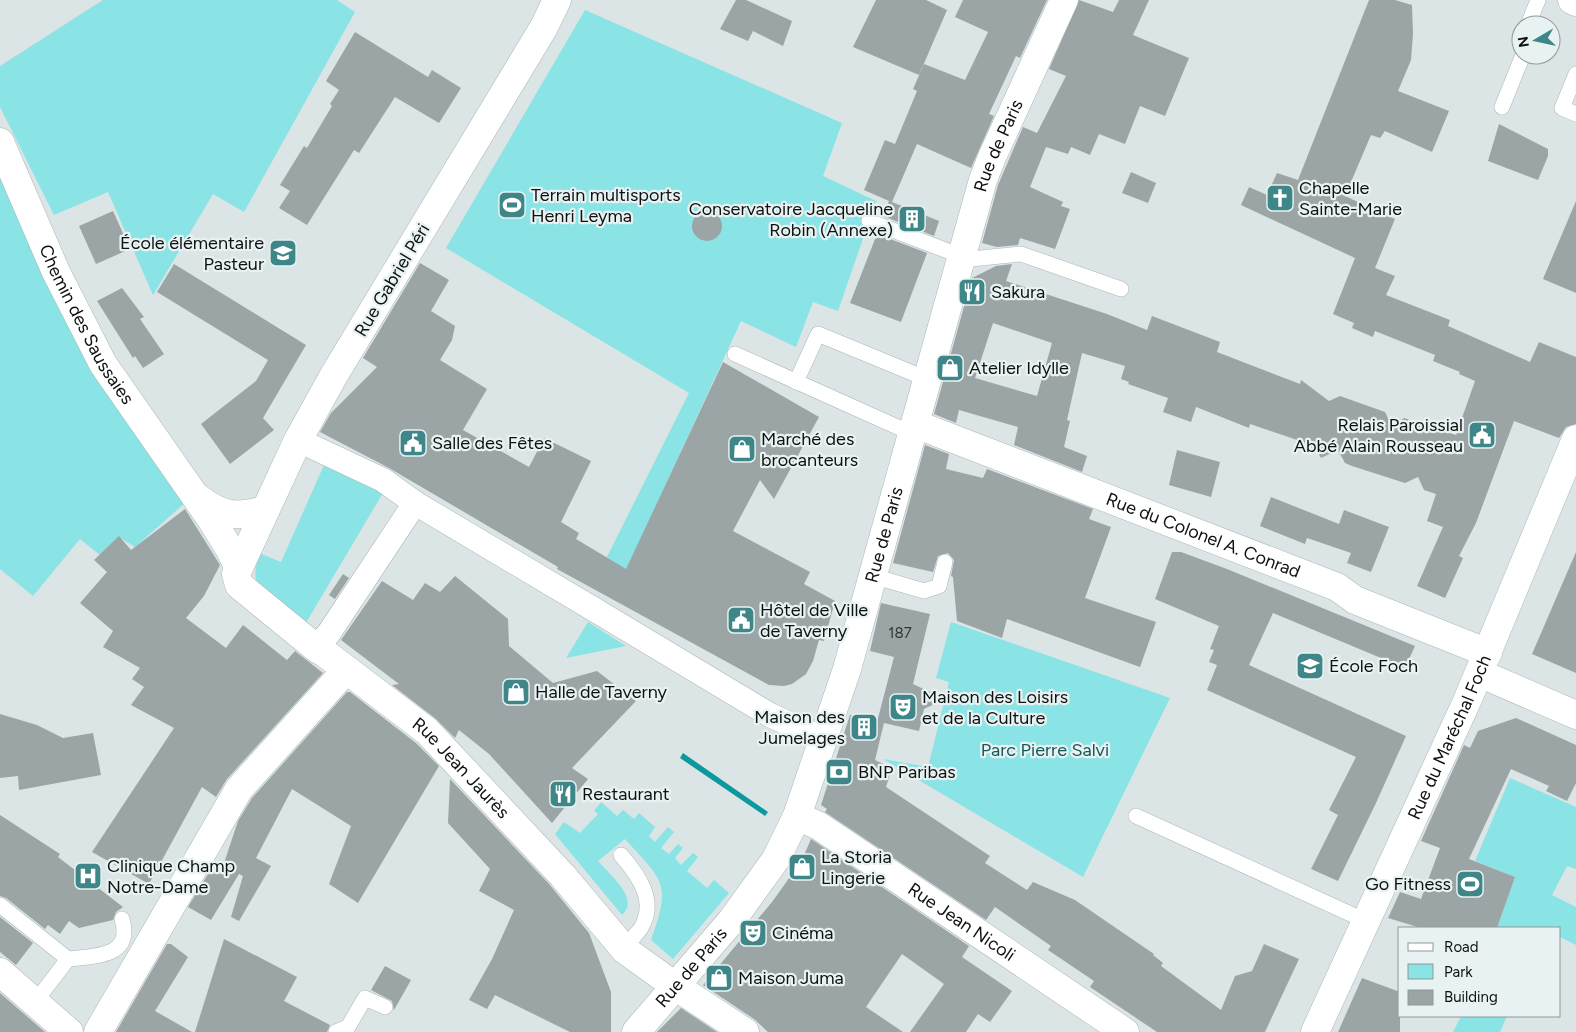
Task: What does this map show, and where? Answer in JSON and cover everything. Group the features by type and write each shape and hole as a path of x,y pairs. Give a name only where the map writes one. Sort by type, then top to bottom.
{"street":[{"name":"Rue Gabriel Péri","path":"238,566 298,440 334,375 544,27 557,0"},
{"name":"Rue de Paris","path":"636,1032 732,920 776,859 797,816 824,740 873,576 961,256 992,156 1064,0"},
{"path":"1572,0 1576,2"},
{"name":"Chemin des Saussaies","path":"0,142 56,272 103,364 225,541 238,566"},
{"name":"Rue du Colonel A. Conrad","path":"912,437 1337,587 1355,600 1484,663 1576,715"},
{"name":"Rue du Maréchal Foch","path":"1315,1032 1484,663 1576,439"},
{"path":"298,440 383,480 415,504 770,715 824,740"},
{"name":"Chemin des Saussaies","path":"194,496 224,514 246,515 265,510"},
{"path":"316,648 329,633 415,504"},
{"name":"Rue Jean Jaurès","path":"238,566 236,574 239,584 316,648 427,730 562,875 625,950 675,986 745,1032"},
{"path":"98,1032 239,789 346,670"},
{"name":"Rue Jean Nicoli","path":"797,816 835,837 1125,1032"},
{"path":"0,972 69,1032"}],"lane":[{"path":"1532,15 1538,0"},
{"path":"1502,107 1519,65"},
{"path":"1576,74 1562,108 1576,114"},
{"path":"869,221 972,259 1021,254 1121,289"},
{"path":"796,382 818,334 927,379"},
{"path":"735,354 912,437"},
{"path":"873,576 924,591 939,586 945,562"},
{"path":"1136,816 1366,921"},
{"path":"621,855 637,874 648,898 648,913 625,950"},
{"path":"0,905 68,959"},
{"path":"35,1002 68,959 99,955 119,948 124,939 125,931 122,919"},
{"path":"336,1032 348,1027 365,998 384,1007"}],"green space":[{"path":"103,0 337,0 355,12 244,212 213,194 153,295 108,192 54,215 0,107 0,66"},
{"path":"585,10 842,123 823,176 876,201 838,311 813,302 796,347 741,321 613,599 592,587 689,393 446,248"},
{"path":"0,142 56,272 194,495 135,547 119,537 100,555 80,539 33,596 0,569"},
{"path":"324,465 383,493 304,626 264,594 256,580 256,570 259,553 281,562"},
{"path":"588,622 626,646 566,658"},
{"name":"Parc Pierre Salvi","path":"951,622 1170,698 1083,877 883,759 928,767 949,682 936,678"},
{"path":"1510,778 1576,807 1576,869 1567,866 1552,895 1576,907 1576,945 1561,938 1561,927 1497,927 1515,877 1475,861"},
{"path":"601,802 617,816 623,810 634,819 639,813 655,827 649,836 655,842 668,827 674,832 661,848 669,854 678,844 683,848 675,858 681,865 693,853 698,857 687,871 707,888 714,880 729,893 673,959 651,940 661,906 662,894 660,884 648,864 625,839 598,861 626,894 627,909 622,915 555,834 564,822 580,833 598,814 594,811"},
{"path":"1460,1017 1507,1017 1500,1032 1453,1032"}],"shaded area":[{"path":"683,753 768,812 765,816 680,758"}],"building":[{"path":"736,0 746,0 792,21 783,46 753,31 748,41 720,29"},
{"path":"876,0 926,0 947,10 919,75 853,47"},
{"path":"963,0 1047,0 1020,58 1016,56 989,114 994,116 971,168 917,144 892,202 939,221 934,236 883,216 889,201 864,190 885,140 895,144 917,91 913,89 924,64 965,80 988,32 955,17"},
{"path":"1079,0 1113,12 1119,0 1149,0 1133,35 1189,58 1165,116 1140,106 1125,144 1099,134 1090,155 1071,147 1068,154 1046,147 1030,187 1063,202 1061,206 1070,209 1055,249 1020,238 1018,245 997,247 982,243 998,185 1023,127 1037,133 1066,76 1049,69"},
{"path":"1369,0 1395,0 1412,5 1413,34 1411,60 1398,91 1449,111 1432,152 1385,131 1380,138 1371,135 1345,196 1395,219 1375,268 1395,276 1386,295 1450,320 1448,326 1530,362 1539,342 1576,357 1576,424 1566,427 1559,438 1514,421 1476,523 1459,556 1463,558 1445,598 1417,586 1443,527 1427,521 1436,494 1424,490 1418,477 1405,483 1352,466 1345,463 1338,450 1321,458 1316,449 1302,444 1303,442 1250,424 1249,428 1196,407 1191,422 1163,412 1168,398 1128,384 1129,382 1121,379 1125,366 1082,353 1067,420 1070,421 1064,447 1087,456 1082,472 1014,445 1018,427 959,410 956,423 934,414 972,278 996,266 1012,264 1006,281 1107,314 1147,330 1152,316 1220,342 1217,352 1300,384 1301,380 1329,401 1340,396 1385,412 1392,427 1404,418 1456,435 1475,381 1459,374 1460,372 1433,361 1435,355 1375,331 1373,337 1352,328 1354,323 1333,314 1355,258 1241,205 1249,187 1267,195 1277,173 1298,180","holes":["993,323 1052,343 1037,396 975,378"]},
{"path":"355,32 428,77 432,70 461,88 439,123 395,97 359,153 354,150 307,225 279,208 290,191 280,185 304,146 307,148 332,106 330,104 339,90 326,81"},
{"path":"1499,124 1548,149 1548,156 1538,180 1488,161"},
{"path":"1131,172 1156,183 1148,203 1122,193"},
{"path":"1576,201 1576,293 1543,279"},
{"path":"113,211 130,249 96,264 79,226"},
{"path":"707,211 718,215 722,226 718,237 707,241 696,237 692,226 696,215"},
{"path":"877,234 927,253 901,322 850,303"},
{"path":"420,263 449,280 431,311 455,326 452,340 440,360 487,389 463,430 529,467 544,438 591,461 561,522 579,533 576,539 626,569 723,362 819,417 774,499 760,480 733,531 810,572 804,584 835,601 824,641 819,640 813,661 806,674 792,684 784,686 769,685 557,569 558,567 389,468 320,432 331,413 377,367 363,358"},
{"path":"174,264 306,345 263,418 274,430 230,464 201,424 256,381 268,360 157,292"},
{"path":"122,288 144,317 140,319 164,354 143,368 135,356 133,358 97,301"},
{"path":"925,445 949,454 946,469 983,478 987,469 1093,509 1089,519 1111,527 1085,598 1156,622 1140,667 1007,619 1002,638 957,621 953,577 951,576 954,560 948,553 938,556 933,572 893,563"},
{"path":"1177,450 1220,462 1211,497 1169,485"},
{"path":"1271,497 1339,524 1344,510 1389,527 1371,572 1347,563 1351,553 1307,538 1305,544 1260,526"},
{"path":"185,509 220,565 204,596 186,618 226,648 243,625 287,660 295,651 323,673 227,779 216,797 202,787 149,884 92,852 174,728 131,705 144,687 132,679 140,668 103,647 113,631 80,603 107,572 94,560 119,536 131,550"},
{"path":"1172,552 1181,552 1227,569 1415,646 1405,668 1273,613 1249,665 1406,736 1338,881 1311,869 1338,815 1329,810 1356,757 1207,690 1217,665 1209,662 1214,650 1210,649 1219,626 1155,599"},
{"path":"1576,552 1576,673 1532,654"},
{"path":"343,574 349,578 335,599 329,595"},
{"name":"Halle de Taverny","path":"455,576 508,619 509,646 553,683 597,671 636,701 572,768 588,779 552,823 489,754 459,730 455,738 436,719 392,685 399,684 341,640 382,581 413,600 425,583 440,592"},
{"path":"881,603 930,614 913,684 945,699 924,709 919,731 884,723 875,760 892,768 886,787 990,856 985,863 1027,890 1033,882 1075,900 1154,954 1163,963 1161,966 1221,1010 1235,976 1252,971 1264,944 1299,959 1265,1032 1157,1032 1090,987 1094,981 1048,950 1051,946 995,907 986,920 825,812 827,809 821,805 850,715 877,722 894,657 870,651"},
{"path":"347,692 350,692 416,743 439,766 358,903 329,884 351,826 292,789 256,858 271,866 239,921 231,917 243,876 239,874 211,920 188,907 214,864 222,869 238,821 252,798"},
{"path":"0,714 37,725 63,738 93,733 101,775 19,790 18,776 0,778"},
{"path":"1516,718 1576,745 1576,783 1567,801 1546,791 1549,786 1511,769 1469,859 1515,877 1497,927 1418,927 1388,918 1400,892 1421,899 1440,848 1421,841 1464,745 1470,748 1478,731"},
{"path":"450,779 550,885 589,933 611,992 611,1032 570,1032 495,995 487,1009 469,1000 492,959 514,910 479,891 490,869 448,823"},
{"path":"0,815 60,854 58,857 123,907 116,912 113,920 79,928 69,921 60,934 48,925 45,929 6,898 0,896"},
{"path":"811,839 969,946 962,957 1012,991 990,1022 978,1014 966,1032 910,1032 944,984 902,954 866,1007 903,1032 768,1032 754,1019 703,985 772,902 802,860"},
{"path":"0,917 33,943 16,965 0,952"},
{"path":"224,939 297,977 284,1001 330,1025 327,1032 195,1032"},
{"path":"167,944 171,944 188,957 155,1011 192,1032 116,1032"},
{"path":"385,966 411,980 394,1010 392,1001 371,990"},
{"path":"1362,978 1398,991 1400,1032 1338,1032"},
{"path":"0,993 45,1032 0,1032"},
{"path":"681,1008 717,1032 657,1032"}],"place":[{"name":"Chapelle Sainte-Marie","path":"1280,198"},
{"name":"Terrain multisports Henri Leyma","path":"512,205"},
{"name":"Conservatoire Jacqueline Robin (Annexe)","path":"912,219"},
{"name":"École élémentaire Pasteur","path":"283,253"},
{"name":"Sakura","path":"972,292"},
{"name":"Atelier Idylle","path":"950,368"},
{"name":"Relais Paroissial Abbé Alain Rousseau","path":"1482,435"},
{"name":"Salle des Fêtes","path":"413,443"},
{"name":"Marché des brocanteurs","path":"742,449"},
{"name":"Hôtel de Ville de Taverny","path":"741,620"},
{"name":"École Foch","path":"1310,666"},
{"name":"Halle de Taverny","path":"516,692"},
{"name":"Maison des Loisirs et de la Culture","path":"903,707"},
{"name":"Maison des Jumelages","path":"864,727"},
{"name":"BNP Paribas","path":"839,772"},
{"name":"Restaurant","path":"563,794"},
{"name":"La Storia Lingerie","path":"802,867"},
{"name":"Clinique Champ Notre-Dame","path":"88,876"},
{"name":"Go Fitness","path":"1470,884"},
{"name":"Cinéma","path":"753,933"},
{"name":"Maison Juma","path":"719,978"}]}
